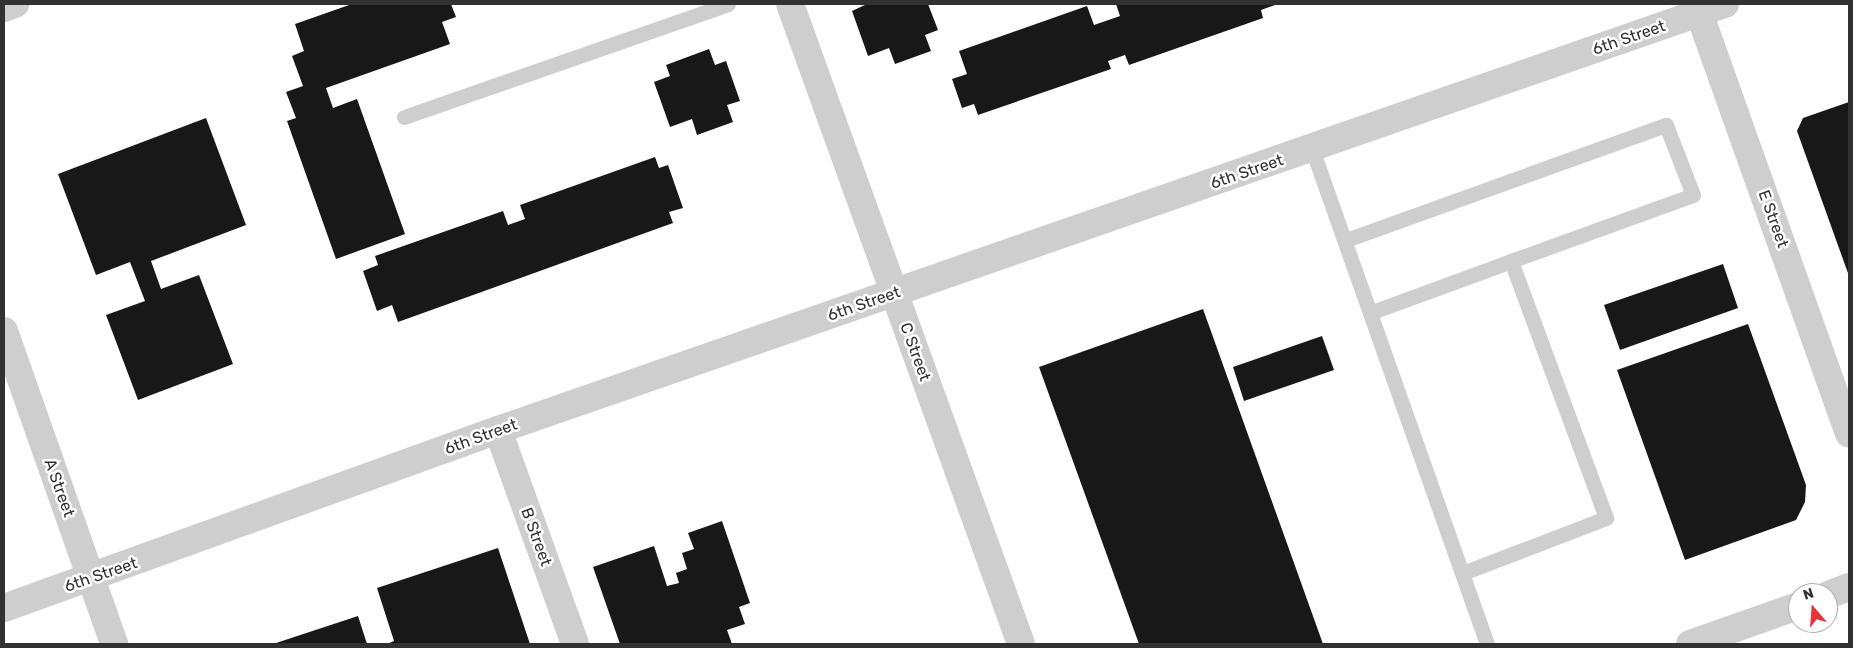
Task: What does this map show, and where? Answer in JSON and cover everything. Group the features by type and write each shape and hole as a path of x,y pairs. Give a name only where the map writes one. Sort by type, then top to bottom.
{"street":[{"path":"4,8 15,4"},
{"name":"C Street","path":"790,4 1021,644"},
{"name":"6th Street","path":"4,608 92,579 498,430 1312,150 1697,8 1725,4"},
{"name":"E Street","path":"1697,8 1849,434"},
{"name":"A Street","path":"4,331 114,644"},
{"name":"B Street","path":"498,430 575,644"},
{"path":"1690,644 1788,610"}],"lane":[{"path":"404,117 728,4"},
{"path":"1346,240 1666,125 1693,195 1372,312"},
{"path":"1312,150 1372,312 1487,644"},
{"path":"1463,573 1606,518 1511,261"}],"building":[{"path":"352,4 451,4 456,17 442,22 450,44 326,88 333,108 357,99 405,234 336,259 287,121 296,118 286,92 303,86 292,56 304,51 295,24"},
{"path":"867,4 928,4 938,30 925,35 931,51 895,64 889,48 868,56 852,11"},
{"path":"1116,4 1278,4 1261,10 1263,18 1129,65 1125,55 1108,61 1111,69 978,115 974,104 962,108 952,79 967,74 959,51 1087,6 1094,25 1120,16"},
{"path":"709,49 715,65 726,61 740,101 727,105 733,122 697,135 692,119 670,127 654,82 670,76 666,65"},
{"path":"1849,102 1849,276 1797,131 1803,118"},
{"path":"206,118 246,225 151,261 161,289 199,275 233,364 138,400 106,315 145,301 130,262 96,275 58,174"},
{"path":"655,157 659,168 668,165 683,208 669,212 673,223 398,322 392,305 377,311 363,271 378,265 375,256 503,211 508,225 525,219 520,205"},
{"path":"1723,264 1738,308 1620,350 1604,305"},
{"path":"1203,309 1323,644 1139,644 1039,367"},
{"path":"1748,324 1806,485 1805,502 1796,520 1685,560 1617,370"},
{"path":"1322,336 1334,370 1244,401 1233,367"},
{"path":"722,521 750,603 739,607 745,624 727,630 732,644 620,644 593,567 654,546 667,586 679,583 676,573 687,569 682,553 694,549 688,533"},
{"path":"498,548 530,644 387,644 394,641 377,588"},
{"path":"358,616 367,644 273,644"}]}
